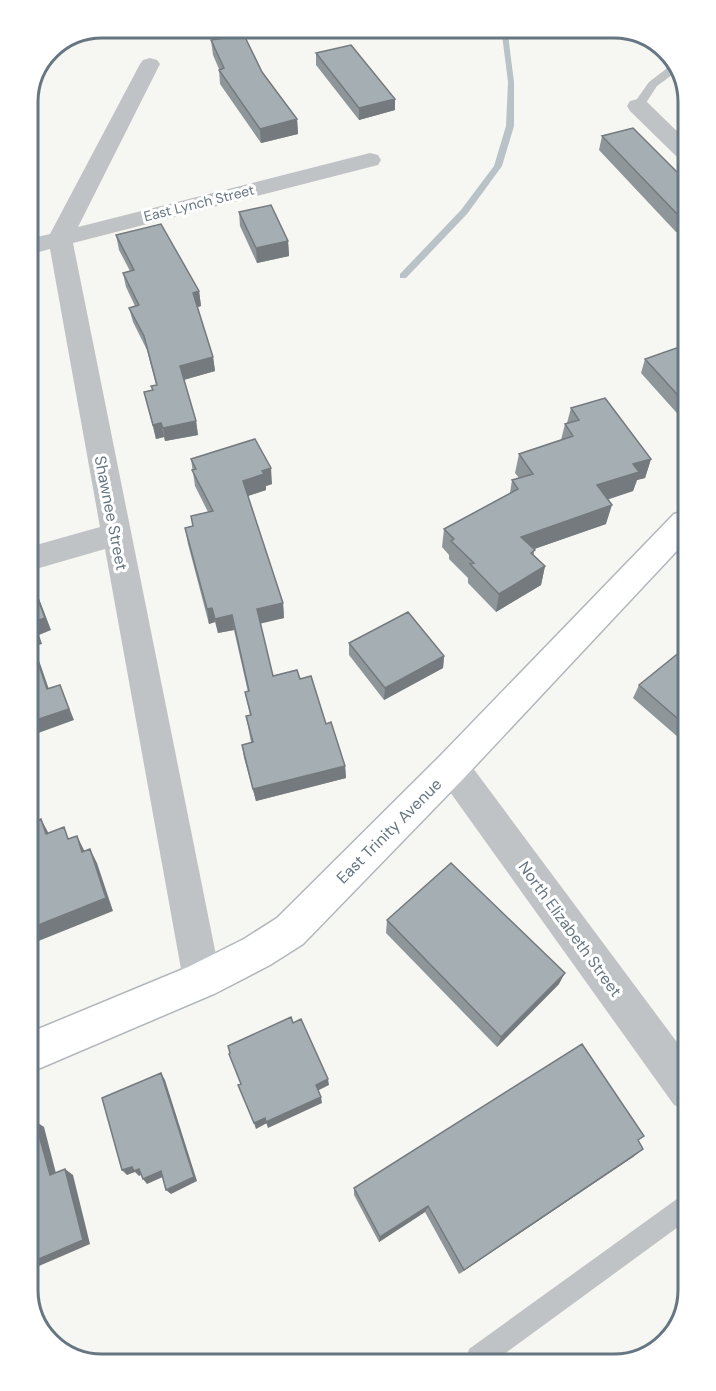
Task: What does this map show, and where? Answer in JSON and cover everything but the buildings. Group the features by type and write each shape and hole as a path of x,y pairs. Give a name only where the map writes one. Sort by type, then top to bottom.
{"street":[{"path":"60,238 150,64"},
{"path":"638,106 678,145"},
{"name":"East Lynch Street","path":"38,244 370,160"},
{"name":"Shawnee Street","path":"60,238 202,980"},
{"name":"East Trinity Avenue","path":"38,1049 202,980 257,952 290,931 452,767 678,530"},
{"path":"38,557 116,535"},
{"name":"North Elizabeth Street","path":"452,767 678,1077"}],"lane":[{"path":"638,106 653,84 671,71"},
{"path":"484,1354 678,1212"}],"waterway":[{"path":"403,276 464,212 498,166 510,126 511,82 505,38"}]}
